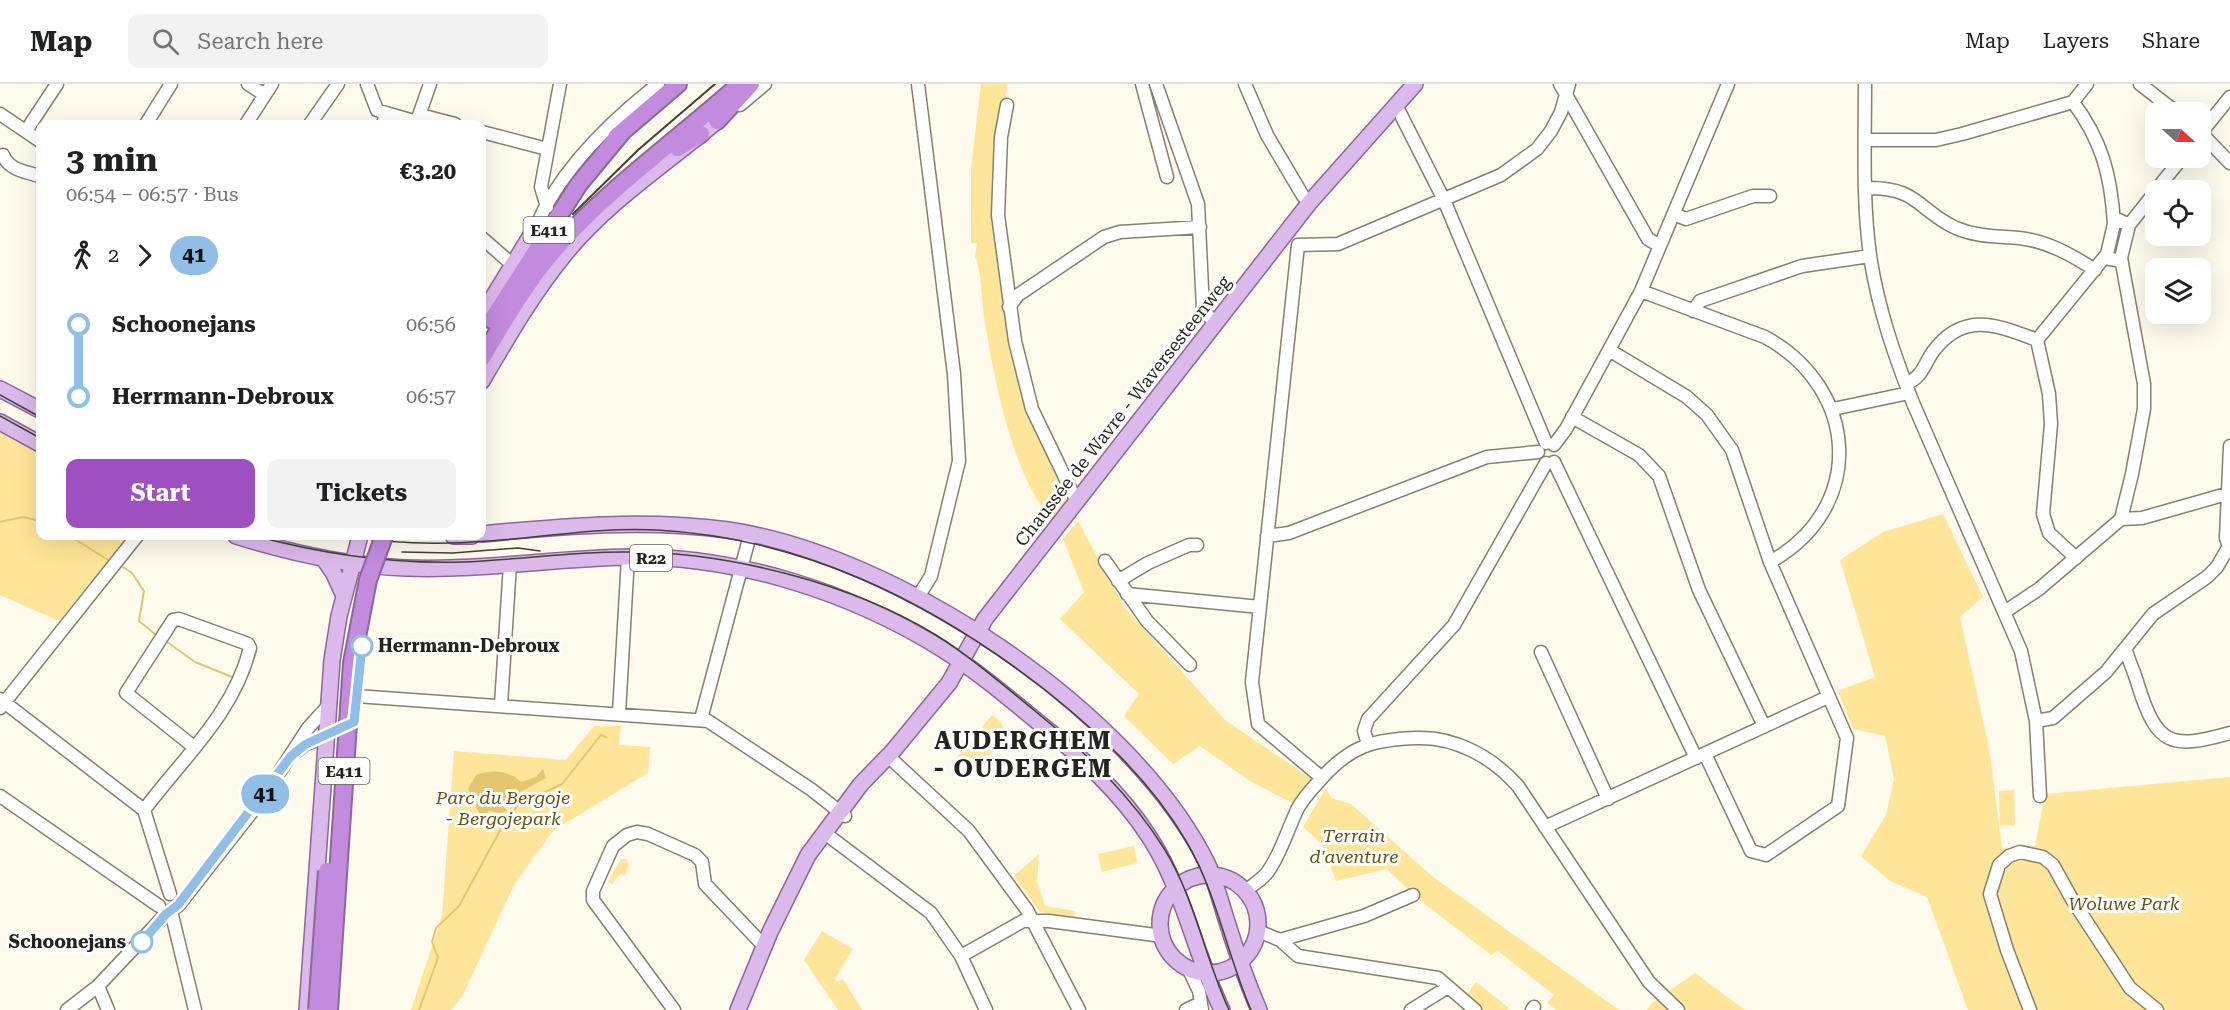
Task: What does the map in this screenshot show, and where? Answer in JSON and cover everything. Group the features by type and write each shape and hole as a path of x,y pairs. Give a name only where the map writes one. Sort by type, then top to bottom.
{"highway":[{"name":"E411","path":"486,337 554,251 603,200 740,84"},
{"path":"717,121 751,84"},
{"name":"E411","path":"486,337 579,184 623,131 670,86"},
{"path":"537,227 563,189 623,131"},
{"path":"647,163 701,135"},
{"name":"E411","path":"317,1010 341,662 348,614 371,540"},
{"name":"E411","path":"329,1010 352,663 368,580 383,540"}],"main road":[{"name":"Chaussée de Wavre - Waversesteenweg","path":"738,1010 764,946 808,855 874,771 949,682 985,619 1310,202 1414,84"},
{"path":"486,375 532,300 565,254 592,225 717,121"},
{"path":"486,309 537,227"},
{"path":"0,389 36,409"},
{"path":"0,422 36,442"},
{"name":"R22","path":"486,534 590,524 650,523 726,530 750,535 849,566 918,597 978,632 1093,721 1139,767 1189,833 1212,875 1239,963 1259,1010"},
{"name":"R22","path":"251,540 324,559 410,569 628,557 687,560 742,570 819,590 870,611 927,640 961,663 1066,744 1112,790 1150,837 1176,888 1205,973 1222,1010"},
{"path":"307,1010 332,660 344,596 359,540"},
{"path":"336,1010 356,696 365,622 379,566 389,540"},
{"path":"324,559 344,596"},
{"path":"327,736 354,722"},
{"name":"Chaussée de Wavre - Waversesteenweg","path":"805,865 830,837 842,813"},
{"path":"1212,875 1236,883 1246,891 1256,910 1258,932 1248,954 1239,963 1220,972 1205,973 1188,968 1170,954 1161,933 1163,909 1176,888 1193,878 1212,875"}],"street":[{"path":"26,131 57,84"},
{"path":"148,120 171,84"},
{"path":"248,84 268,89 249,120"},
{"path":"313,120 338,84"},
{"path":"367,84 377,110 384,119 418,120 430,84"},
{"path":"547,207 541,187 560,84"},
{"path":"717,121 765,84"},
{"path":"918,84 954,374 959,461 931,576 918,597"},
{"path":"1142,84 1167,177"},
{"path":"1156,84 1195,194 1200,227 1203,310 1216,324"},
{"path":"1245,84 1267,135 1303,196 1310,202"},
{"path":"1560,84 1568,90 1648,239 1660,246"},
{"path":"1609,350 1687,397 1719,429 1732,450 1770,562 1847,738 1838,806 1766,855 1750,851 1550,463 1539,459 1546,446 1572,417 1641,291 1728,84"},
{"path":"1865,84 1866,188 1870,256 1887,331 1908,389 2006,611 2021,651 2036,721 2040,796"},
{"path":"1865,140 1936,140 2073,102 2087,84"},
{"path":"2140,84 2163,102"},
{"path":"537,227 547,207 584,156 616,121 670,86"},
{"path":"1285,235 1298,245 1338,244 1500,175 1537,149 1551,131 1568,90"},
{"path":"2211,121 2230,97"},
{"path":"2037,340 2107,254 2114,224 2102,151 2096,135 2073,102"},
{"path":"1007,105 1001,137 998,215 1019,360 1032,409 1073,494 1080,499"},
{"path":"1368,744 1365,731 1368,719 1454,625 1558,453 1546,446 1444,200 1400,113 1393,107"},
{"path":"0,114 36,138"},
{"path":"486,133 547,149"},
{"path":"2211,143 2230,162"},
{"path":"3,154 6,163 36,176"},
{"path":"2165,180 2174,168"},
{"path":"1866,188 1893,189 1905,193 1954,227 1986,236 2039,242 2064,251 2095,270"},
{"path":"1674,214 1686,219 1753,196 1770,196"},
{"path":"2006,611 2039,589 2121,519 2133,474 2144,409 2144,384 2121,258 2129,225 2145,205"},
{"path":"2114,224 2119,220 2129,225"},
{"path":"1010,307 1018,295 1104,237 1120,232 1200,227"},
{"path":"486,242 514,266"},
{"path":"1298,245 1252,682 1258,724 1322,778"},
{"path":"2107,254 2109,259 2117,261 2121,258"},
{"path":"1693,311 1700,301 1802,266 1870,256"},
{"path":"1641,291 1765,337 1783,347 1812,375 1833,410 1839,449 1837,475 1830,500 1799,542 1770,562"},
{"path":"1833,410 1908,389 1920,376 1942,341 1971,325 1990,323 2037,340"},
{"path":"2037,340 2049,394 2051,424 2043,514 2049,533 2076,558"},
{"path":"1572,417 1639,455 1659,476 1699,590 1764,726"},
{"path":"1267,536 1289,533 1487,457 1546,446"},
{"path":"2036,721 2053,718 2106,672 2153,614 2207,577 2229,550 2230,446"},
{"path":"2121,519 2142,518 2229,494"},
{"path":"701,719 750,535"},
{"path":"134,540 1,703 144,810 195,1010"},
{"path":"1118,581 1148,563 1189,545 1197,545"},
{"path":"619,713 628,557"},
{"path":"1105,561 1147,621 1190,665"},
{"path":"501,705 510,564"},
{"path":"1127,594 1260,607"},
{"path":"144,810 194,747 232,699 250,648 248,644 178,619 173,620 126,693 194,747"},
{"path":"2126,650 2146,712 2160,732 2185,742 2201,741 2230,733"},
{"path":"1540,652 1608,798"},
{"path":"356,696 701,719 708,721 777,766 842,813"},
{"path":"1545,827 1828,697"},
{"path":"67,1010 99,986 155,928 169,905 192,887 291,756 308,728 329,705"},
{"path":"291,756 306,744 327,736"},
{"path":"1246,891 1270,869 1299,805 1338,760 1368,744 1431,738 1472,750 1504,771 1545,827 1649,982 1678,1010"},
{"path":"888,756 969,831 1032,921 1079,1010"},
{"path":"0,796 169,905"},
{"path":"674,1010 593,900 593,891 613,846 627,835 637,832 648,834 695,855 702,862 705,884 764,946"},
{"path":"830,837 931,913 961,956 986,1010"},
{"path":"2030,1010 2007,950 1990,894 1999,865 2008,856 2020,852 2043,857 2053,865 2073,901 2130,988 2157,1010"},
{"path":"1280,940 1364,916 1413,895"},
{"path":"961,956 1023,921 1155,935 1161,933"},
{"path":"1258,932 1280,940 1298,956 1438,978 1475,1010"},
{"path":"1188,968 1199,991 1194,1008"},
{"path":"99,986 108,1010"},
{"path":"1411,1010 1448,987"}],"green space":[{"path":"981,84 1008,84 999,135 996,199 1028,410 1066,498 1066,505 1054,520 1040,503 1027,480 1007,424 984,316 980,277 975,257 977,243 971,243 971,168"},
{"path":"0,432 36,452 36,540 125,540 59,621 0,595"},
{"name":"Woluwe Park","path":"1943,514 1983,597 1960,617 1989,747 2002,848 2035,846 2045,794 2230,777 2230,1010 1968,1010 1927,897 1890,881 1861,856 1886,815 1894,779 1885,736 1853,729 1838,691 1875,677 1840,560 1883,532"},
{"path":"1078,521 1125,608 1225,720 1313,780 1296,805 1250,781 1200,746 1173,764 1124,716 1139,694 1060,619 1084,592 1063,539"},
{"path":"992,715 1001,722 1007,738 972,771 957,757"},
{"name":"Parc du Bergoje - Bergojepark","path":"594,726 621,726 619,745 650,747 648,773 554,830 515,883 462,997 451,1010 411,1010 442,916 454,751 566,760"},
{"name":"Terrain d'aventure","path":"1326,788 1331,798 1351,804 1433,877 1619,1010 1556,1010 1547,1003 1554,995 1498,951 1491,955 1417,898 1387,869 1336,881 1322,844 1303,827"},
{"path":"2014,790 2015,825 2000,825 1999,791"},
{"path":"1134,846 1137,863 1102,872 1098,854"},
{"path":"1039,854 1037,881 1045,906 1075,911 1075,917 1040,912 1014,876"},
{"path":"621,859 626,859 629,865 625,875 620,874 612,884 608,882"},
{"path":"822,931 853,949 835,979 837,982 843,979 862,1010 838,1010 804,960"},
{"path":"1695,973 1745,1010 1647,1010 1652,1003"},
{"path":"1476,982 1509,1008 1507,1010 1482,1010 1465,997"}],"shaded area":[{"path":"543,769 546,778 504,801 502,805 507,811 487,813 499,825 482,819 468,789 476,775 500,772 511,775 521,782 536,777"}],"waterway":[{"path":"0,522 23,517 36,520"},
{"path":"76,540 108,560"},
{"path":"123,567 132,573 144,591 139,621 156,635"},
{"path":"167,642 195,662 232,677"},
{"path":"419,1010 438,958 432,942 436,928 459,906 503,825 518,805 562,784 601,735 606,737"}],"tram line":[{"path":"0,395 36,415"},
{"path":"0,416 36,436"},
{"path":"375,540 453,543 636,529 711,536 763,546 814,561 910,602 1001,657 1044,689 1103,740 1157,798 1197,861 1251,1010"},
{"path":"273,540 332,553 436,562 608,552 667,553 707,558 788,574 866,600 902,617 962,652 1035,711 1089,758 1137,811 1165,850 1184,888 1229,1010"},
{"path":"402,552 453,553 518,548 540,551"}],"railway":[{"path":"573,214 638,150 715,84"}],"bus line":[{"name":"41","path":"142,942 188,893 262,799 291,756 306,744 354,722 362,646"}],"place":[{"name":"Herrmann-Debroux","path":"362,646"},
{"name":"Schoonejans","path":"142,942"}],"district":[{"name":"AUDERGHEM - OUDERGEM","path":"1023,755"}]}
